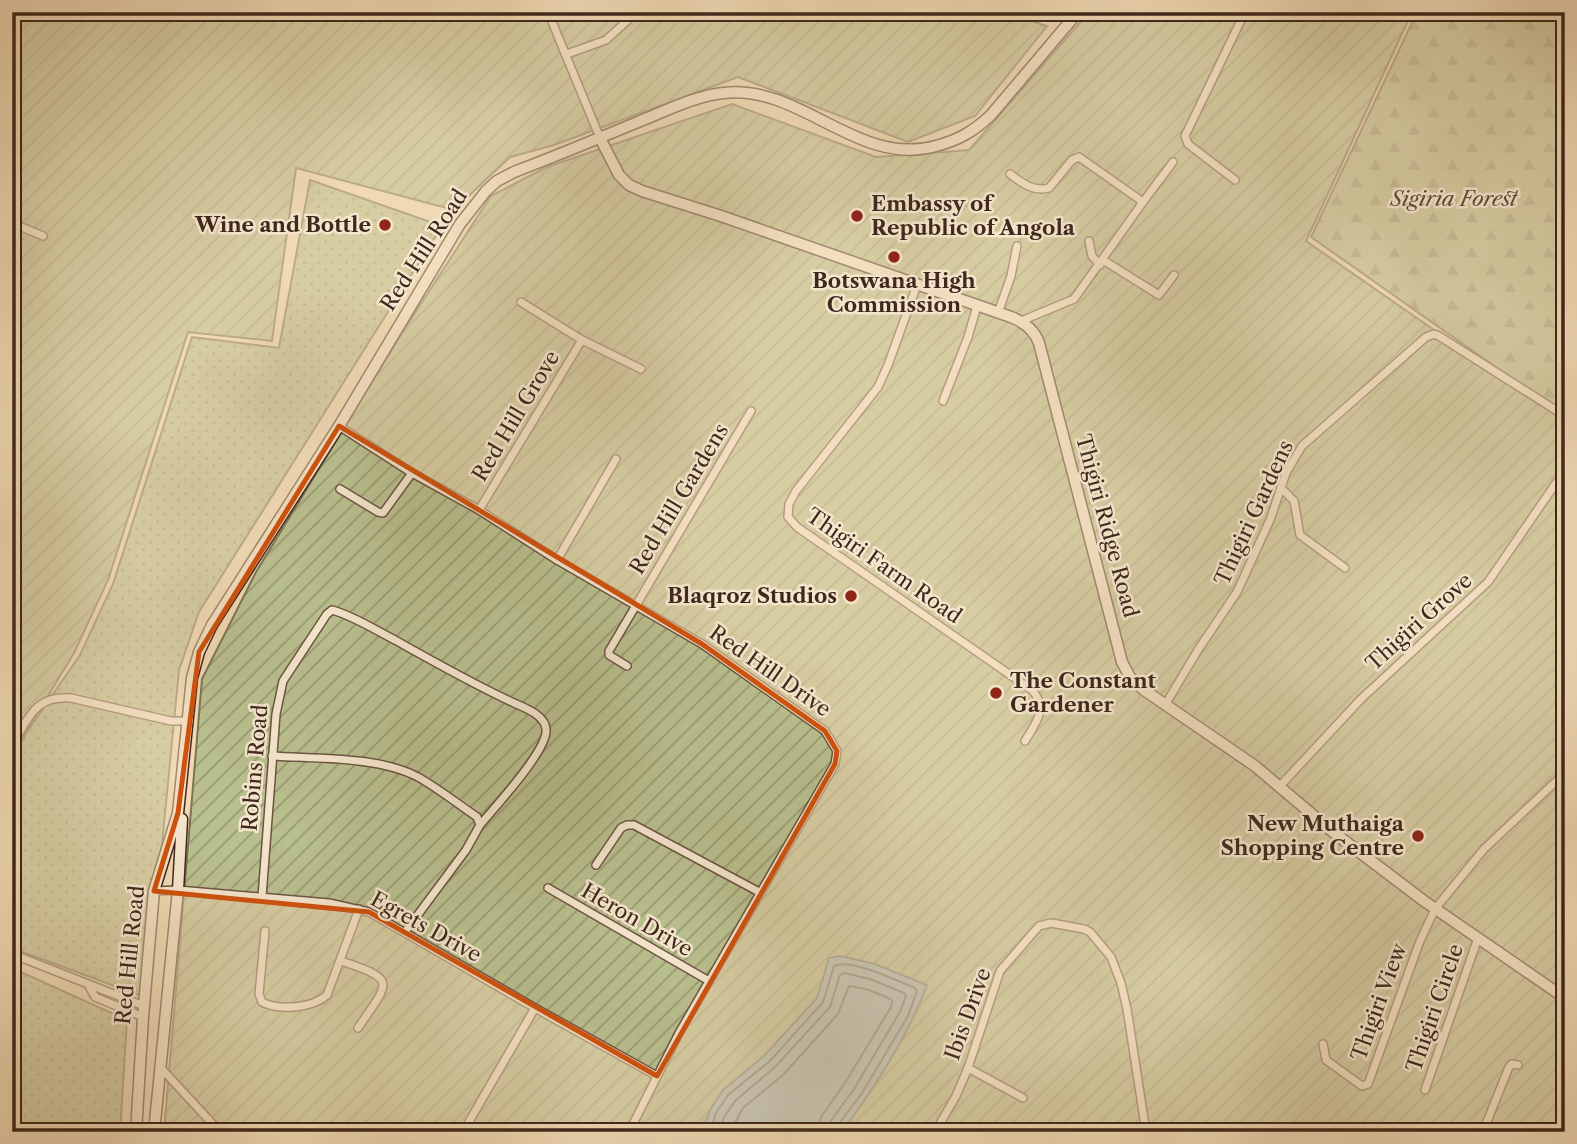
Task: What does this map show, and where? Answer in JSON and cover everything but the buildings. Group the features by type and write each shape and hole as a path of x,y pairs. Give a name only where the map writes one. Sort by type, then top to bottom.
{"main road":[{"name":"Red Hill Road","path":"155,1132 178,890 182,786 192,678 204,639 339,426 474,204 497,181 514,172 701,97 737,92 788,103 862,140 888,148 908,150 932,147 962,138 976,129 1078,12"},
{"path":"600,138 619,175 635,188 1021,321"},
{"name":"Thigiri Ridge Road","path":"1021,321 1035,333 1039,343 1122,662 1130,677 1165,705 1255,766 1333,832 1435,909 1565,998"},
{"name":"Red Hill Road","path":"136,1132 154,891 175,827 182,786"}],"street":[{"path":"548,12 600,138"},
{"path":"1235,180 1188,144 1185,136 1245,12"},
{"path":"567,54 606,40 629,19"},
{"path":"1010,174 1026,186 1045,190 1072,160 1079,157 1143,202"},
{"path":"1021,321 1074,299 1173,162"},
{"path":"12,223 43,236"},
{"path":"1088,241 1092,256 1101,263 1159,295 1174,275"},
{"path":"998,313 1011,276 1017,246"},
{"name":"Thigiri Farm Road","path":"917,285 882,379 796,491 789,504 788,517 797,527 1032,690 1041,703 1041,711 1025,741"},
{"name":"Red Hill Grove","path":"521,302 582,340 641,369"},
{"path":"943,401 968,337 976,306"},
{"name":"Thigiri Gardens","path":"1165,705 1237,592 1297,452 1307,440 1426,337 1434,334 1565,416"},
{"name":"Red Hill Grove","path":"479,509 582,340"},
{"name":"Red Hill Gardens","path":"627,666 609,654 609,651 751,411"},
{"name":"Red Hill Drive","path":"339,426 412,473 479,509 557,560 702,644 825,731 835,747 835,764 709,981 629,1132"},
{"path":"557,560 616,459"},
{"name":"Thigiri Grove","path":"1280,786 1361,699 1484,587 1565,470"},
{"path":"340,489 383,513 412,473"},
{"path":"1281,488 1294,501 1300,535 1345,568"},
{"name":"Robins Road","path":"262,897 272,756 277,706 283,681 332,610 342,612 497,696 532,712 544,722 547,730 545,740 536,756 480,825"},
{"path":"12,744 37,706 57,696 170,720 188,721"},
{"path":"272,756 354,761 392,767 418,777 477,817 480,825 467,850 405,932"},
{"path":"1435,909 1483,849 1565,773"},
{"path":"596,865 621,828 634,825 761,893"},
{"name":"Heron Drive","path":"548,888 709,981"},
{"name":"Egrets Drive","path":"154,891 178,890 329,903 369,912 657,1076"},
{"path":"265,931 259,994 262,1002 275,1007 321,1001 327,995 359,909"},
{"name":"Thigiri View","path":"1323,1044 1326,1060 1362,1086 1368,1084 1420,941 1435,909"},
{"name":"Ibis Drive","path":"935,1132 956,1096 968,1068 993,985 1007,960 1038,926 1051,923 1090,932 1111,957 1121,983 1146,1132"},
{"name":"Thigiri Circle","path":"1425,1090 1478,938"},
{"path":"12,954 89,986 95,997 143,1011"},
{"path":"341,961 376,972 383,979 380,995 358,1028"},
{"path":"463,1132 535,1008"},
{"path":"1486,1132 1486,1124 1509,1067 1512,1064 1518,1065"},
{"path":"160,1066 220,1132"},
{"path":"968,1068 1023,1098"},
{"path":"1562,1132 1565,1123"}],"highlighted area":[{"path":"339,426 702,644 825,731 837,751 835,764 657,1076 369,912 154,891 178,813 199,652"}],"green space":[{"path":"12,12 1003,12 1047,26 975,116 908,142 738,77 554,145 510,157 454,210 296,168 272,341 188,332 108,580 74,653 12,755"},
{"path":"1089,12 1412,12 1306,241 1565,421 1565,1132 164,1132 202,679 256,572 402,333 491,196 547,167 732,104 876,157 969,150"},
{"name":"Sigiria Forest","path":"1417,12 1565,12 1565,416 1311,237"},
{"path":"310,180 442,226 199,612 179,670 147,998 12,948 12,759 27,732 80,655 113,584 192,337 279,348"},
{"path":"12,968 127,1020 120,1132 12,1132"}],"water":[{"path":"840,956 875,964 927,985 890,1061 842,1132 702,1132 710,1110 723,1090 765,1055 817,998 829,958"}],"place":[{"name":"Embassy of Republic of Angola","path":"857,216"},
{"name":"Wine and Bottle","path":"385,225"},
{"name":"Botswana High Commission","path":"894,257"},
{"name":"Blaqroz Studios","path":"851,596"},
{"name":"The Constant Gardener","path":"996,693"},
{"name":"New Muthaiga Shopping Centre","path":"1418,836"}]}
